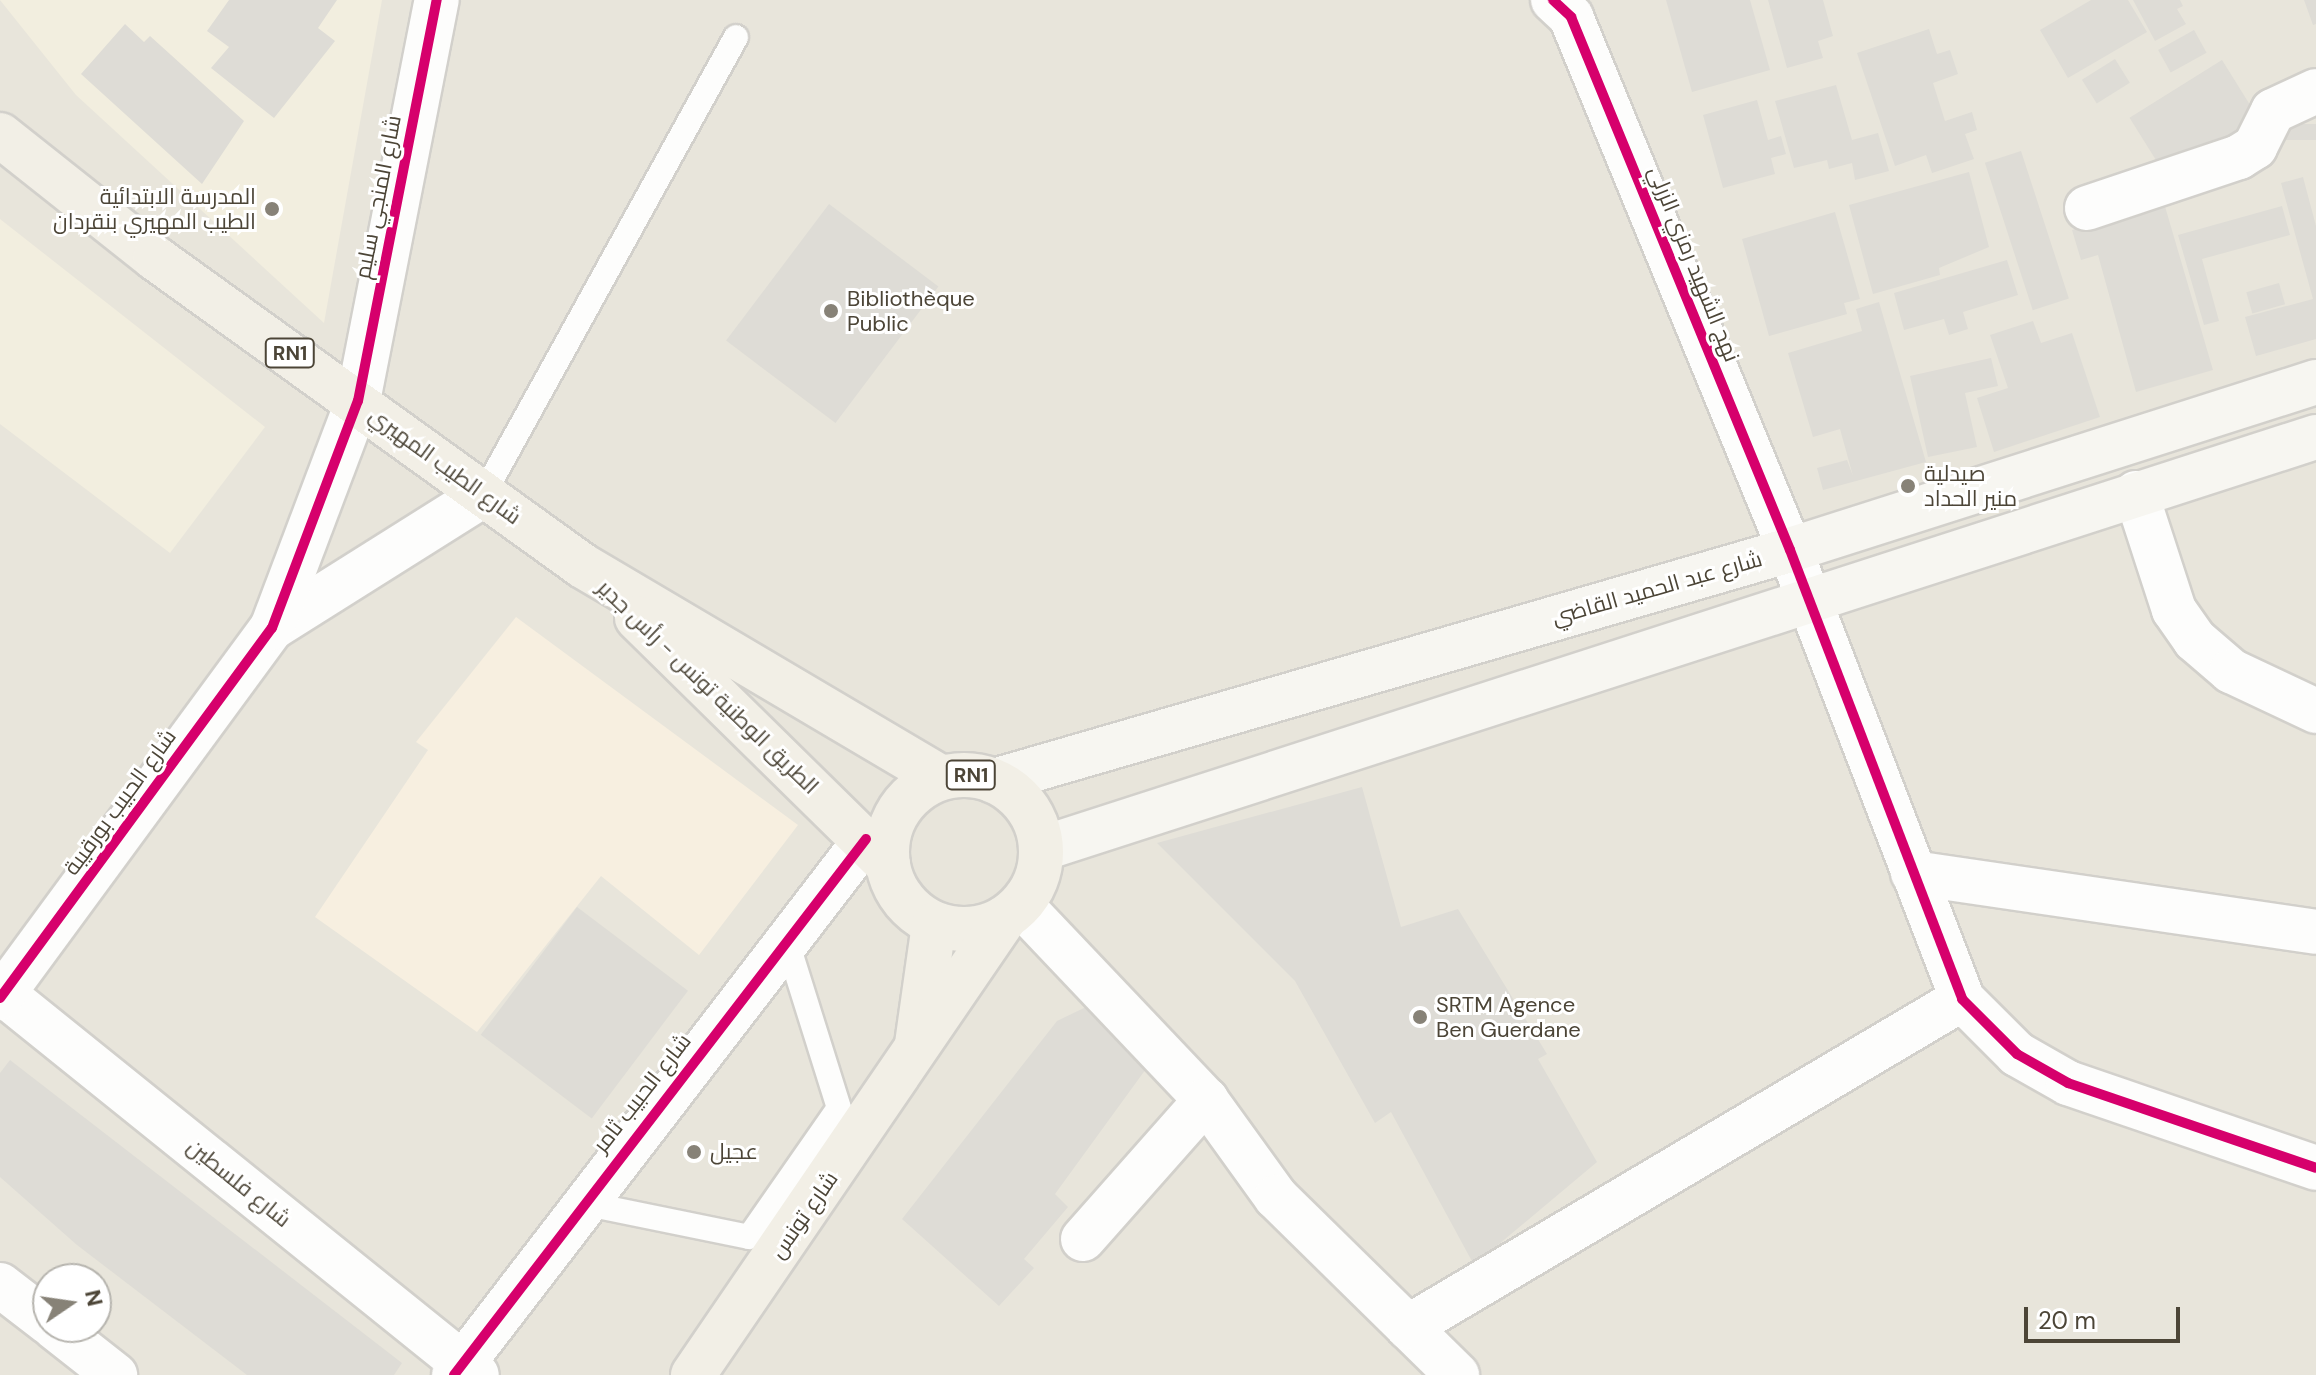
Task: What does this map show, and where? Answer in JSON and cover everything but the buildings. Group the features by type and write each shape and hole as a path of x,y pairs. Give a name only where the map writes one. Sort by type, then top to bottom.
{"main road":[{"name":"شارع الطيب المهيري","path":"0,135 155,258 358,401 583,566"},
{"name":"شارع عبد الحميد القاضي","path":"994,781 1790,550 2316,382"},
{"path":"915,1054 1037,879 1041,849 1807,597 2316,437"},
{"name":"الطريق الوطنية تونس - رأس جدير","path":"583,566 941,778"},
{"name":"الطريق الوطنية تونس - رأس جدير","path":"583,566 877,852"},
{"name":"RN1","path":"934,924 897,890 877,852 898,812 916,791 941,778 994,781 1019,797 1035,821 1041,849"},
{"path":"915,1054 934,924 982,928 1013,912"},
{"name":"شارع تونس","path":"693,1375 915,1054"}],"street":[{"name":"شارع المنجي سليم","path":"272,628 358,401 437,0"},
{"name":"نهج الشهيد رمزي الزرلي","path":"1553,0 1571,17 1790,550 1962,999"},
{"path":"2087,208 2239,157 2255,147 2273,111 2316,91"},
{"path":"2136,493 2174,610 2195,640 2231,671 2316,711"},
{"path":"272,628 483,495"},
{"name":"شارع الحبيب بورقيبة","path":"1,995 272,628"},
{"name":"شارع الحبيب ثامر","path":"465,1371 582,1203 787,942 877,852"},
{"path":"1913,873 2316,932"},
{"path":"1013,912 1206,1100 1276,1197 1457,1375"},
{"name":"شارع فلسطين","path":"1,995 465,1371"},
{"path":"1408,1327 1962,999 2017,1054 2068,1083 2316,1168"},
{"path":"1083,1239 1206,1100"},
{"path":"74,1343 115,1375"}],"lane":[{"path":"483,495 736,37"},
{"path":"582,1203 749,1237 839,1108 787,942"}],"shaded area":[{"path":"0,0 2316,0 2316,1375 0,1375"},
{"name":"المدرسة الابتدائية الطيب المهيري بنقردان","path":"0,0 382,0 324,323 76,95"},
{"path":"0,219 265,427 170,553 0,424"},
{"path":"516,617 798,825 699,955 601,876 477,1032 315,917 428,750 416,742"}],"cycle path":[{"path":"0,998 272,628 358,401 437,0"},
{"path":"1553,0 1571,17 1790,550 1962,999 2017,1054 2068,1083 2316,1168"},
{"path":"454,1375 866,839"}],"place":[{"name":"المدرسة الابتدائية الطيب المهيري بنقردان","path":"272,209"},
{"name":"Bibliothèque Public","path":"831,311"},
{"name":"صيدلية منير الحداد","path":"1908,486"},
{"name":"SRTM Agence Ben Guerdane","path":"1420,1017"},
{"name":"عجيل","path":"694,1152"}]}
